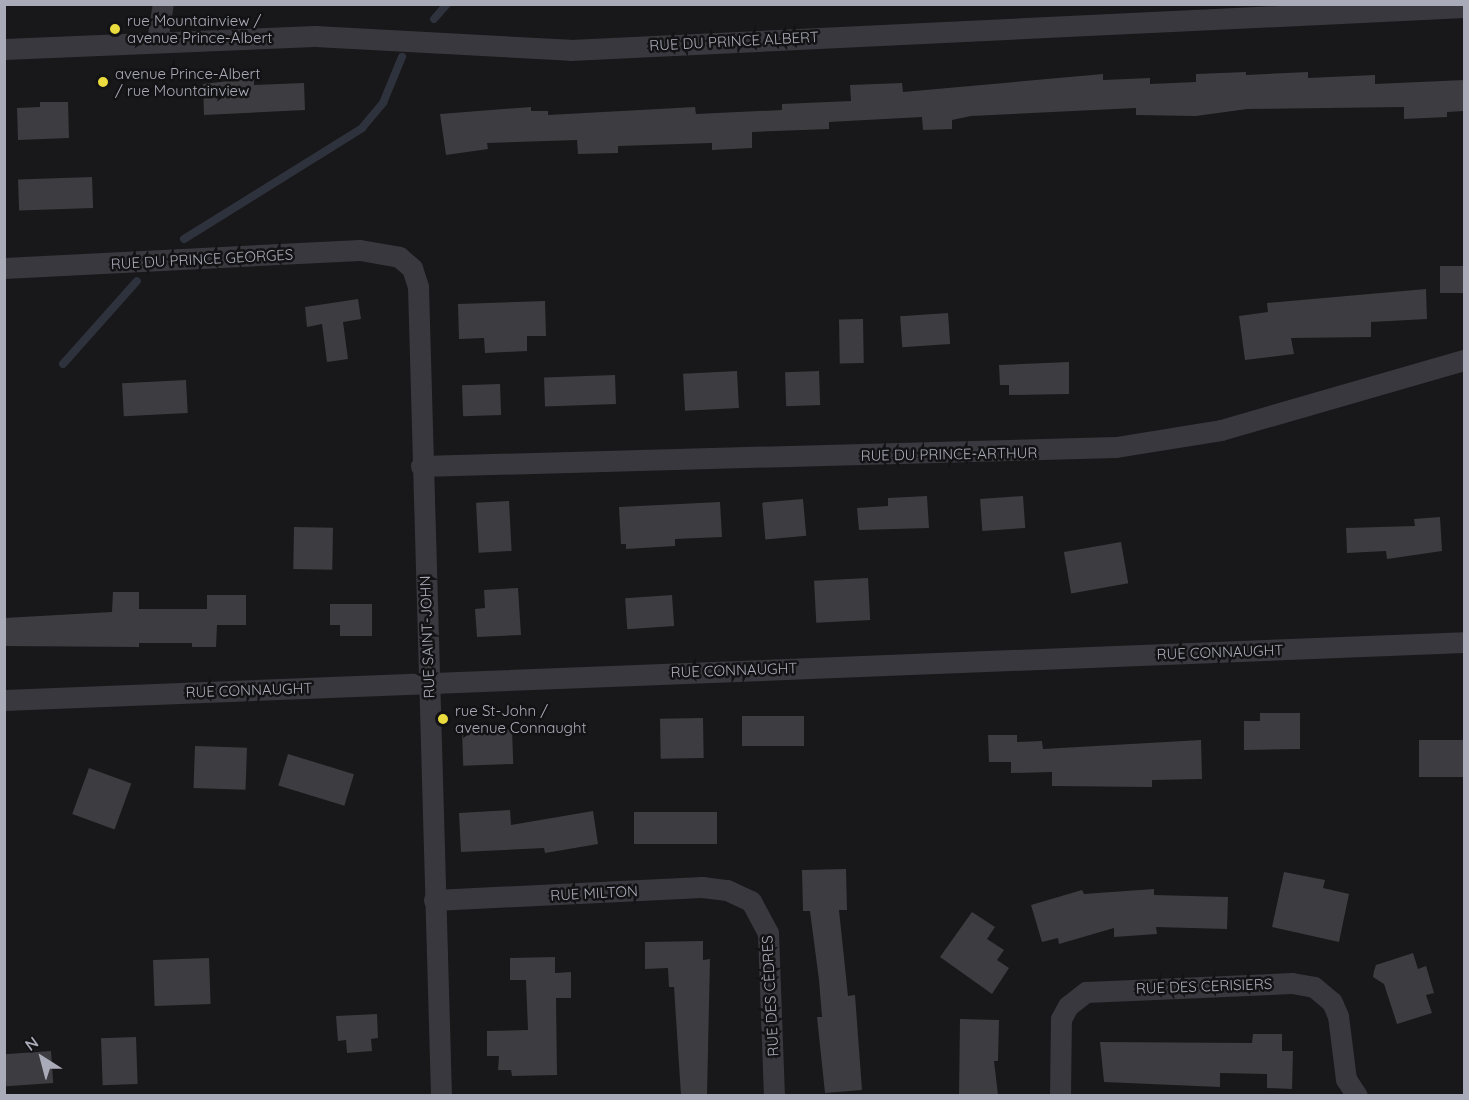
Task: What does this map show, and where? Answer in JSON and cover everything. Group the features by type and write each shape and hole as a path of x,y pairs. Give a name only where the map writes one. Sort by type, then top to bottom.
{"street":[{"path":"157,41 163,4"},
{"name":"RUE DU PRINCE ALBERT","path":"4,49 157,41 354,36 570,50 1464,7"},
{"name":"RUE DU PRINCE GEORGES","path":"4,267 360,250 399,256"},
{"name":"RUE SAINT-JOHN","path":"399,256 412,268 418,286 441,1095"},
{"name":"RUE DU PRINCE-ARTHUR","path":"422,466 1116,447 1221,430 1464,360"},
{"name":"RUE CONNAUGHT","path":"4,699 1464,642"},
{"name":"RUE MILTON","path":"434,900 702,887 728,890 751,901"},
{"name":"RUE DES CÈDRES","path":"751,901 768,933 774,1095"},
{"name":"RUE DES CERISIERS","path":"1060,1095 1061,1019 1068,1006 1086,992 1292,982 1314,987 1332,1002 1338,1016 1346,1078 1357,1095"}],"building":[{"path":"1246,72 1246,75 1308,72 1308,78 1375,75 1375,84 1464,80 1464,111 1447,112 1447,117 1404,119 1404,107 1247,109 1196,116 1136,115 1136,108 971,116 952,120 952,129 923,130 922,117 829,122 829,129 752,132 752,148 712,150 712,143 618,146 618,153 578,154 577,140 487,143 488,149 446,155 440,114 531,107 531,111 548,111 548,115 695,107 696,114 782,110 782,104 851,101 850,85 902,83 903,92 1103,74 1103,80 1150,78 1150,84 1196,82 1196,74"},
{"path":"254,78 254,85 304,83 305,110 204,115 203,84"},
{"path":"40,102 68,102 69,138 18,140 17,108 40,107"},
{"path":"92,177 93,208 19,211 18,180"},
{"path":"1440,266 1464,266 1464,293 1440,293"},
{"path":"1426,289 1427,319 1371,322 1371,337 1291,338 1294,354 1245,360 1239,316 1268,312 1267,303"},
{"path":"358,299 361,319 343,322 348,359 327,362 322,324 307,327 305,307"},
{"path":"545,301 546,336 527,336 527,351 485,353 484,338 459,339 458,304"},
{"path":"948,313 950,344 902,347 900,316"},
{"path":"839,319 863,319 864,363 840,363"},
{"path":"1069,362 1069,394 1009,395 1009,385 1000,385 999,365"},
{"path":"737,371 739,408 685,411 683,374"},
{"path":"819,371 820,405 786,406 785,372"},
{"path":"615,375 616,404 545,406 544,377"},
{"path":"186,380 188,413 124,416 122,383"},
{"path":"500,384 501,415 463,416 462,385"},
{"path":"927,496 929,528 859,530 857,508 888,506 888,498"},
{"path":"1023,496 1025,528 982,531 980,499"},
{"path":"803,499 806,536 765,539 762,503"},
{"path":"509,501 512,551 479,553 476,503"},
{"path":"720,502 722,537 675,539 675,546 626,549 626,544 621,544 619,507"},
{"path":"1440,517 1442,551 1387,559 1386,551 1347,553 1346,528 1415,526 1414,519"},
{"path":"294,527 333,528 332,570 293,569"},
{"path":"1121,542 1128,583 1071,593 1064,552"},
{"path":"868,578 870,620 816,623 814,581"},
{"path":"518,588 521,635 477,637 475,609 485,608 484,590"},
{"path":"113,592 139,592 139,609 207,609 207,595 246,595 246,625 217,625 216,647 192,647 192,643 139,643 139,647 4,646 4,618 112,612"},
{"path":"672,595 674,626 627,629 625,598"},
{"path":"330,604 372,604 372,636 340,636 340,625 330,625"},
{"path":"1260,713 1300,713 1300,749 1244,750 1244,721 1260,721"},
{"path":"742,716 804,716 804,746 742,746"},
{"path":"703,718 704,758 661,759 660,719"},
{"path":"512,729 513,764 463,766 462,731"},
{"path":"988,735 1017,735 1017,742 1042,741 1043,749 1201,740 1202,779 1152,780 1152,787 1052,786 1052,772 1011,773 1011,762 989,762"},
{"path":"1419,740 1464,740 1464,777 1419,777"},
{"path":"195,746 247,748 246,790 194,788"},
{"path":"288,754 354,774 344,806 278,786"},
{"path":"89,768 131,783 115,829 72,814"},
{"path":"510,810 511,825 593,811 598,844 545,853 544,848 461,852 459,813"},
{"path":"634,812 717,812 717,844 634,844"},
{"path":"846,869 847,910 839,910 848,996 855,995 862,1090 825,1093 817,1017 822,1017 819,980 810,911 803,911 802,870"},
{"path":"1284,872 1325,880 1323,888 1349,894 1339,942 1272,927"},
{"path":"1154,889 1154,895 1228,897 1227,929 1156,927 1157,934 1114,937 1114,928 1059,944 1058,938 1042,942 1031,905 1082,890 1084,894"},
{"path":"972,912 995,927 987,939 1004,950 997,960 1009,968 992,994 940,957"},
{"path":"703,941 703,960 710,959 707,1095 681,1095 674,987 669,987 668,968 645,969 645,942"},
{"path":"1413,953 1418,969 1426,966 1434,993 1426,995 1432,1013 1397,1024 1384,984 1373,977 1374,971 1376,965"},
{"path":"555,957 555,973 571,972 571,998 556,998 557,1075 512,1076 511,1070 498,1070 499,1056 487,1056 487,1031 528,1030 526,980 510,980 510,958"},
{"path":"209,958 211,1004 155,1006 153,960"},
{"path":"377,1014 378,1038 371,1039 372,1051 347,1053 346,1040 338,1041 336,1016"},
{"path":"960,1019 999,1020 998,1061 994,1061 998,1095 959,1095"},
{"path":"1253,1034 1282,1034 1282,1051 1293,1051 1292,1089 1267,1088 1267,1074 1220,1073 1220,1087 1104,1082 1100,1042 1252,1043"},
{"path":"136,1037 138,1084 103,1085 101,1038"},
{"path":"51,1051 53,1083 6,1086 4,1054"}],"waterway":[{"path":"434,19 447,4"},
{"path":"184,239 362,128 383,103 402,57"},
{"path":"63,364 137,281"}],"place":[{"name":"rue Mountainview / avenue Prince-Albert","path":"115,29"},
{"name":"avenue Prince-Albert / rue Mountainview","path":"103,82"},
{"name":"rue St-John / avenue Connaught","path":"443,719"}]}
